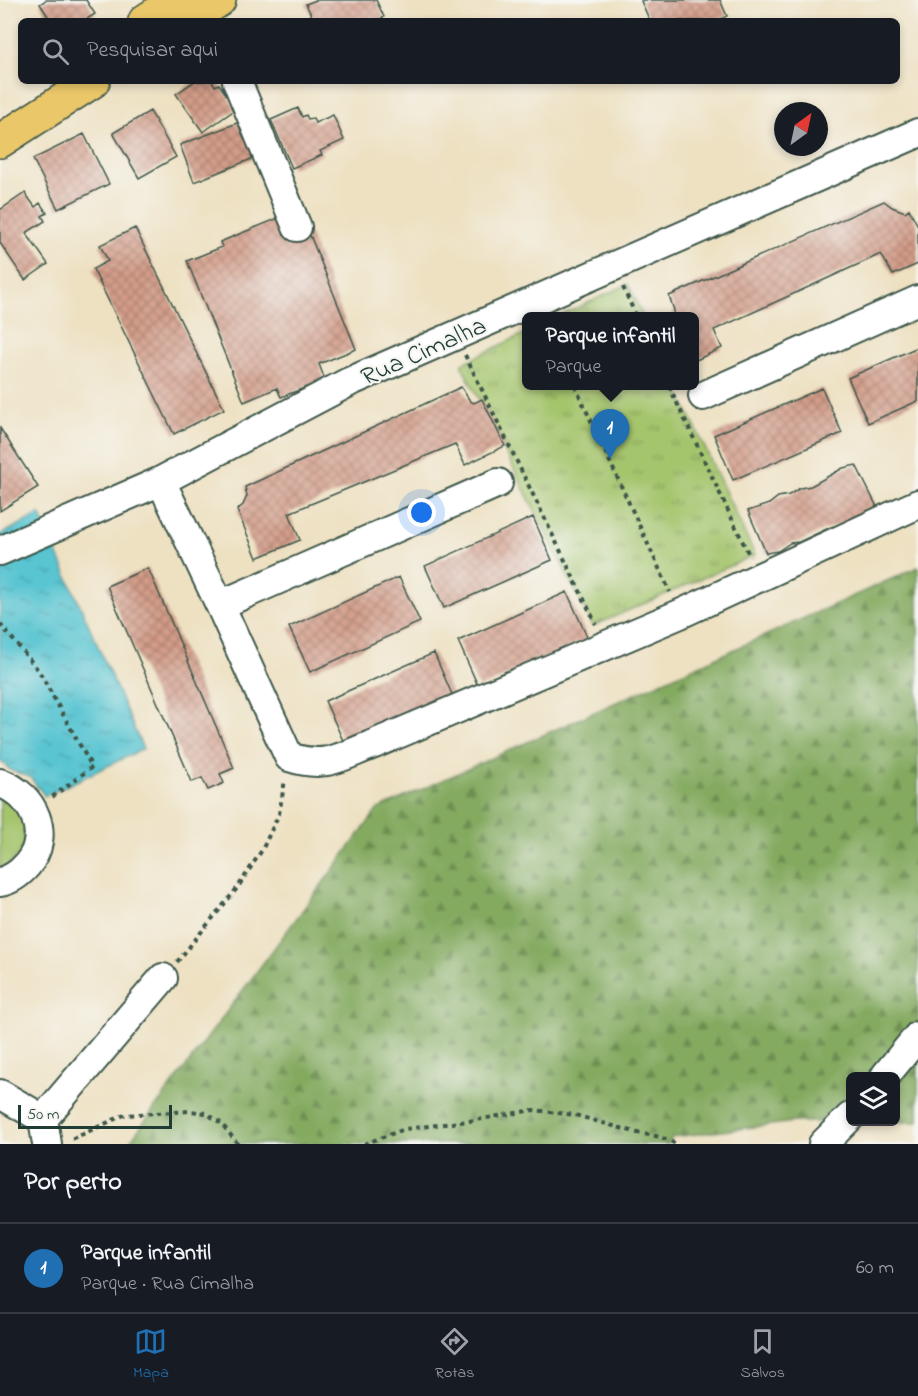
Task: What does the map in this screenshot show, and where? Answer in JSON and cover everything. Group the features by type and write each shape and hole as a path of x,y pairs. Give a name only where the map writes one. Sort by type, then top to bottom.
{"main road":[{"path":"160,18 201,10"},
{"path":"0,114 47,84"},
{"path":"0,141 88,84"}],"street":[{"path":"238,84 297,227"},
{"name":"Rua Cimalha","path":"0,551 161,481 349,382 918,133"},
{"path":"703,396 918,300"},
{"path":"161,481 289,757 306,763 325,763 374,744 680,614 918,504"},
{"path":"220,605 498,483"},
{"path":"0,783 11,787 24,797 34,811 39,827 38,844 31,860 20,873 0,882"},
{"path":"0,1094 54,1134 163,978"},
{"path":"889,1072 918,1036"},
{"path":"823,1144 846,1121"}],"path":[{"path":"613,267 634,312"},
{"path":"455,336 606,645"},
{"path":"577,390 680,614"},
{"path":"671,390 759,577"},
{"path":"0,624 39,670 92,766 34,811"},
{"path":"163,978 238,887 262,850 279,814 289,757"},
{"path":"364,1144 405,1128 476,1120 533,1110 575,1115 638,1133 661,1137 676,1144"},
{"path":"54,1134 124,1115 190,1111 206,1113 221,1123 238,1144"}],"green space":[{"path":"628,284 641,312 568,312"},
{"path":"522,335 522,390 678,390 755,555 593,626 461,364"},
{"path":"918,567 918,1122 900,1122 900,1072 846,1072 846,1122 795,1122 673,1137 668,1144 128,1144 378,809"},
{"path":"0,795 22,814 24,840 16,858 0,870"}],"water":[{"path":"40,514 143,749 45,796 30,777 12,771 0,761 0,535"}],"building":[{"path":"46,0 86,0 95,14 89,18 49,18 40,4"},
{"path":"316,0 376,0 384,17 313,18 306,4"},
{"path":"720,0 727,16 723,18 649,18 641,1"},
{"path":"191,84 214,84 215,86 219,84 236,109 203,132 176,94"},
{"path":"298,108 302,117 306,115 308,119 313,118 315,123 333,115 344,140 320,151 322,155 292,168 271,120"},
{"path":"150,111 176,157 139,178 113,133"},
{"path":"245,120 259,156 194,182 180,145"},
{"path":"84,134 109,184 58,209 33,159"},
{"path":"25,193 35,207 40,203 47,213 42,216 45,221 26,233 48,264 25,280 0,243 0,210"},
{"path":"884,201 905,212 909,209 918,226 918,264 893,275 881,254 714,330 722,348 699,359 699,312 674,312 669,296"},
{"path":"286,215 308,230 356,349 319,364 325,380 281,397 277,388 244,402 187,261 222,247 220,242"},
{"path":"135,228 224,409 174,434 93,269 108,261 100,245"},
{"path":"918,347 918,401 868,423 848,378"},
{"path":"461,387 470,401 474,403 482,399 505,446 465,465 455,444 289,513 300,540 257,558 237,510 243,505 247,496 245,487"},
{"path":"822,388 842,433 733,480 714,435"},
{"path":"0,428 38,487 0,511"},
{"path":"856,465 877,507 844,524 831,527 799,542 790,543 778,551 766,553 748,511 769,504 778,497 789,495 800,488 811,486 843,468"},
{"path":"533,517 552,560 444,608 425,566"},
{"path":"148,568 234,768 220,774 224,783 208,790 202,778 192,782 107,586"},
{"path":"399,577 420,622 310,672 289,627"},
{"path":"567,592 588,639 479,688 458,641"},
{"path":"434,653 454,699 346,747 325,701"}],"place":[{"name":"Parque infantil","path":"610,459"}]}
